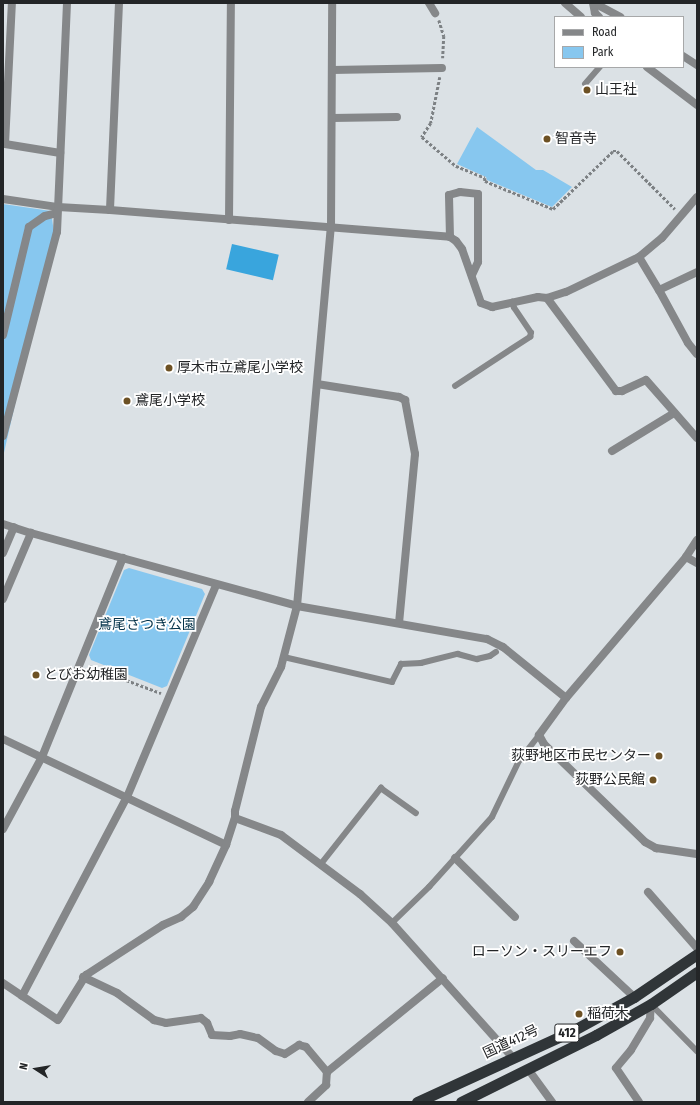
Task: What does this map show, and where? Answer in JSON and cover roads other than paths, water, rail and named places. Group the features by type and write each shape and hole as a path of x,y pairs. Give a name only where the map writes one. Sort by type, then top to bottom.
{"highway":[{"name":"国道412号","path":"417,1102 431,1099 513,1058 574,1030 634,997 697,954"},
{"name":"412","path":"461,1102 596,1035 651,1004 697,972"}],"street":[{"path":"12,3 4,144 60,153"},
{"path":"3,436 5,418 57,232 67,3"},
{"path":"110,210 119,3"},
{"path":"229,220 231,3"},
{"path":"3,982 58,1020 83,977 163,925 181,917 193,907 209,882 226,845 235,818 235,811 261,707 284,657 297,606 331,228 332,3"},
{"path":"429,3 435,12"},
{"path":"565,3 580,16"},
{"path":"593,3 595,13 598,16"},
{"path":"593,3 618,16"},
{"path":"684,57 697,65"},
{"path":"332,70 442,68"},
{"path":"652,68 697,105"},
{"path":"332,118 397,117"},
{"path":"450,237 449,195 460,192 478,194 478,262 472,275"},
{"path":"3,199 57,210 110,210 450,237 456,241 462,249 481,303 492,307 538,297 548,298 566,292 639,257 662,238 697,197"},
{"path":"3,335 29,226 57,210"},
{"path":"639,257 688,343 697,354"},
{"path":"659,290 697,272"},
{"path":"548,298 616,391 622,391 646,380 697,438"},
{"path":"317,384 399,397 405,400 415,454 399,622"},
{"path":"612,451 674,413"},
{"path":"3,524 297,606 399,622 487,639 499,650 566,698"},
{"path":"3,553 14,527"},
{"path":"3,599 31,532"},
{"path":"697,540 686,557 566,698 539,735 544,744 645,842 656,848 697,854"},
{"path":"686,557 697,563"},
{"path":"3,830 42,757 123,558"},
{"path":"22,996 127,797 216,584"},
{"path":"3,739 226,845"},
{"path":"235,818 282,835 360,894 392,923 443,978 513,1058"},
{"path":"455,858 515,917"},
{"path":"648,892 697,948"},
{"path":"574,941 634,997"},
{"path":"83,977 117,993 154,1020 166,1023 201,1018 207,1023 212,1035 230,1036 240,1034 258,1038 276,1051 285,1054 299,1045 306,1047 327,1072 326,1085 308,1102"},
{"path":"327,1072 443,978"},
{"path":"637,1101 616,1068 631,1050 650,1018 651,1004"},
{"path":"528,1069 552,1102"}],"lane":[{"path":"585,84 599,68"},
{"path":"455,386 530,337 531,333 514,308 512,302"},
{"path":"284,657 392,682 401,664 421,663 458,654 477,658 490,656 499,650"},
{"path":"392,923 430,887 492,817 519,761 539,735"},
{"path":"321,864 381,788 416,813"},
{"path":"651,1004 697,1051"}],"place":[{"name":"山王社","path":"587,90"},
{"name":"智音寺","path":"547,139"},
{"name":"厚木市立鳶尾小学校","path":"169,368"},
{"name":"鳶尾小学校","path":"127,401"},
{"name":"とびお幼稚園","path":"36,675"},
{"name":"荻野地区市民センター","path":"659,756"},
{"name":"荻野公民館","path":"653,780"},
{"name":"ローソン・スリーエフ","path":"620,952"},
{"name":"稲荷木","path":"579,1014"}],"park label":[{"name":"鳶尾さつき公園","path":"147,625"}]}
